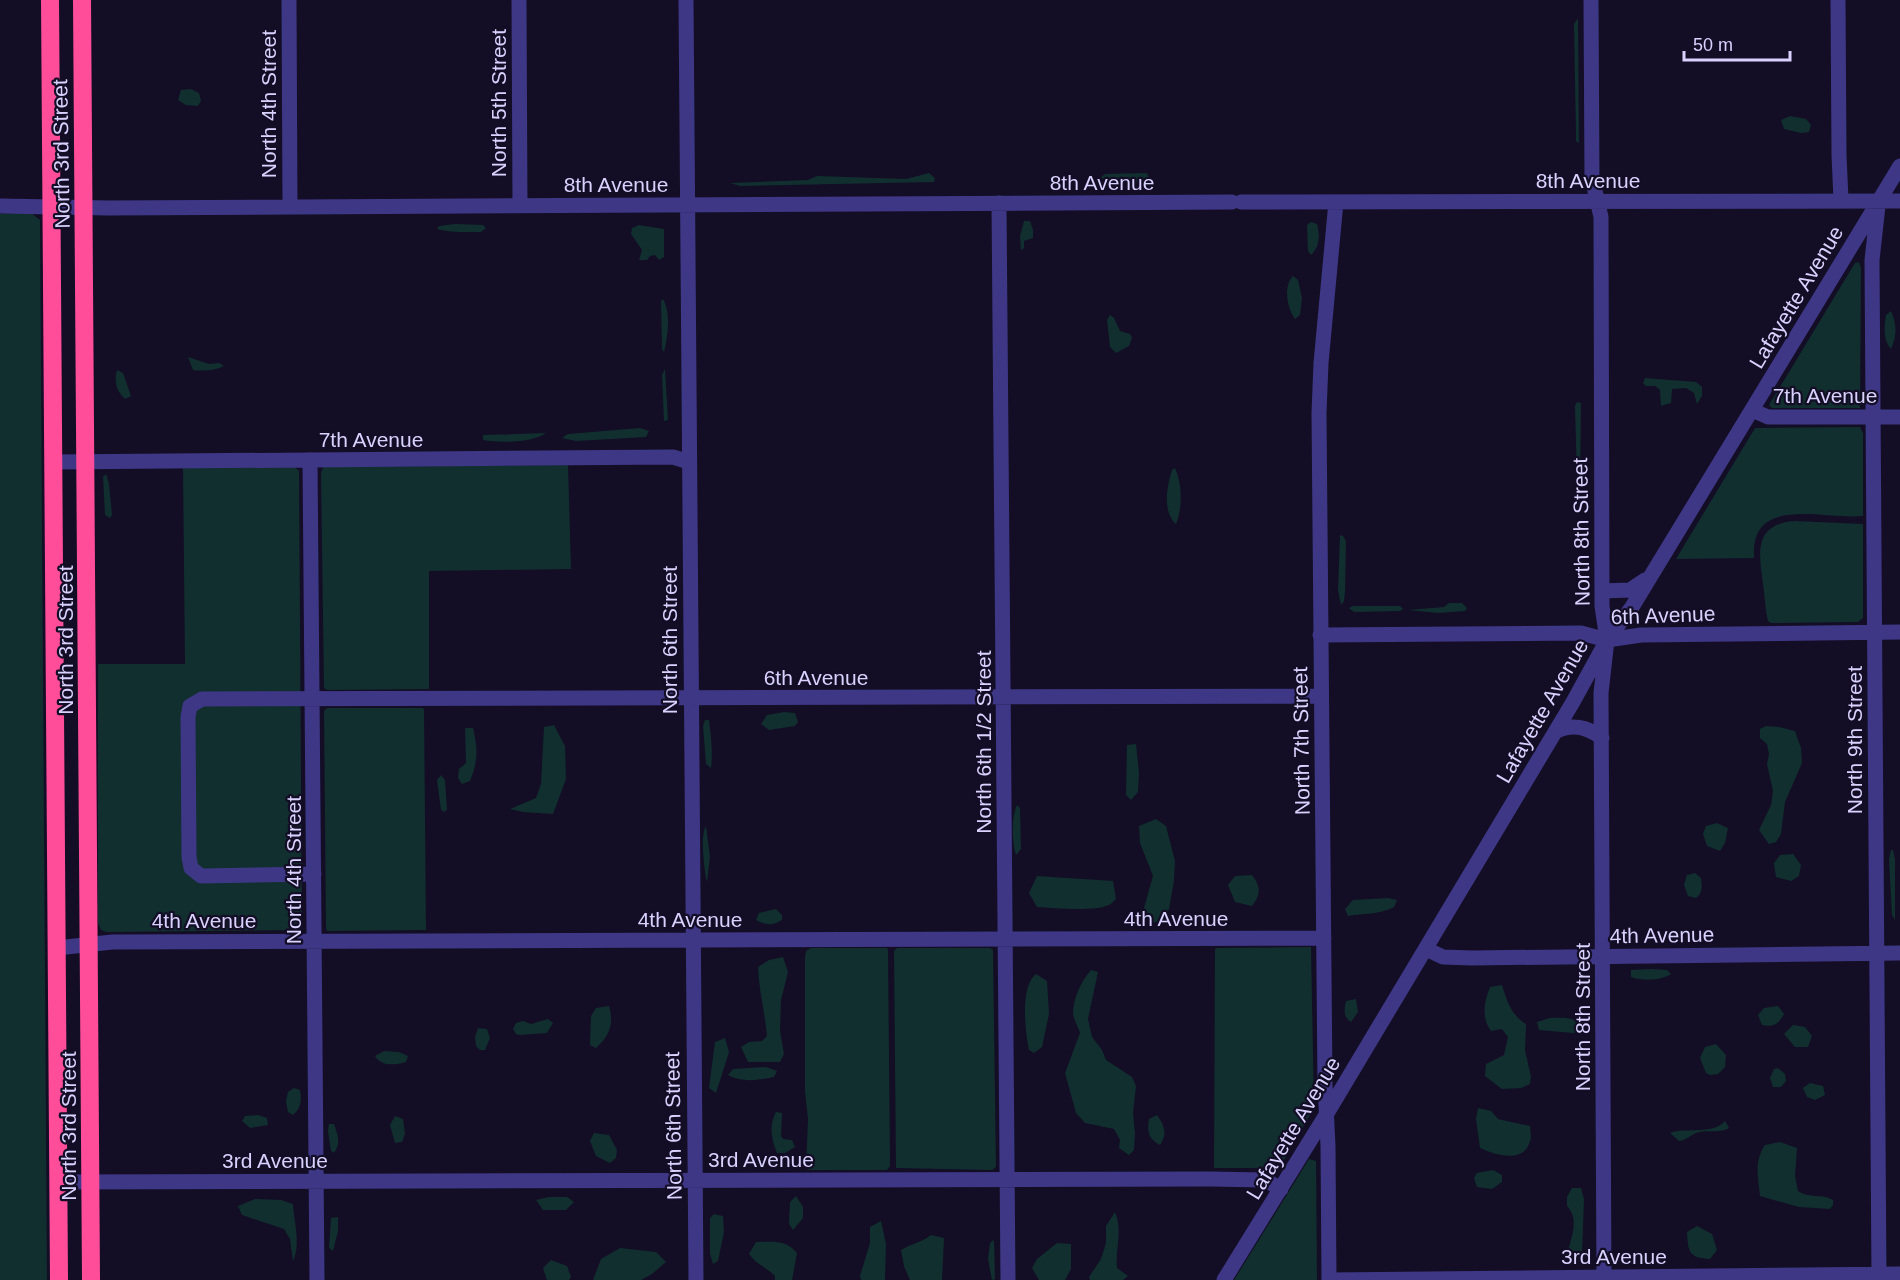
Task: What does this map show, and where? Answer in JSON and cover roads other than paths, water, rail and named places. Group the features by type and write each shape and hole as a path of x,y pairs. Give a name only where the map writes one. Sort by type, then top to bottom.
{"highway":[{"name":"North 3rd Street","path":"50,0 59,1280"},
{"name":"North 3rd Street","path":"82,0 91,1280"}],"street":[{"name":"North 4th Street","path":"289,0 290,207"},
{"name":"North 5th Street","path":"519,0 520,205"},
{"name":"North 6th Street","path":"686,0 696,1280"},
{"name":"North 8th Street","path":"1591,0 1592,178 1601,218 1602,591 1607,640 1602,693 1604,1279"},
{"path":"1838,0 1841,200"},
{"name":"Lafayette Avenue","path":"1224,1280 1426,949 1607,640 1652,574 1900,166"},
{"name":"North 9th Street","path":"1879,201 1872,260 1879,1277"},
{"name":"8th Avenue","path":"0,206 84,208 1900,201"},
{"name":"North 7th Street","path":"1329,1280 1320,635 1320,394 1336,202"},
{"name":"North 6th 1/2 Street","path":"999,203 1008,1280"},
{"name":"7th Avenue","path":"1752,410 1768,417 1900,417"},
{"name":"7th Avenue","path":"53,462 673,457 689,462"},
{"name":"North 4th Street","path":"310,460 317,1280"},
{"path":"1602,591 1630,590 1639,586 1652,574"},
{"name":"6th Avenue","path":"1320,635 1581,633 1607,640 1641,635 1900,632"},
{"name":"6th Avenue","path":"314,874 201,876 191,868 188,717 190,706 202,699 1321,696"},
{"path":"1555,732 1568,727 1590,729 1602,738"},
{"name":"4th Avenue","path":"57,948 112,942 1324,938"},
{"name":"4th Avenue","path":"1426,949 1443,957 1900,953"},
{"name":"3rd Avenue","path":"58,1182 1265,1180 1281,1189"},
{"name":"3rd Avenue","path":"1329,1280 1879,1277 1900,1275"}]}
